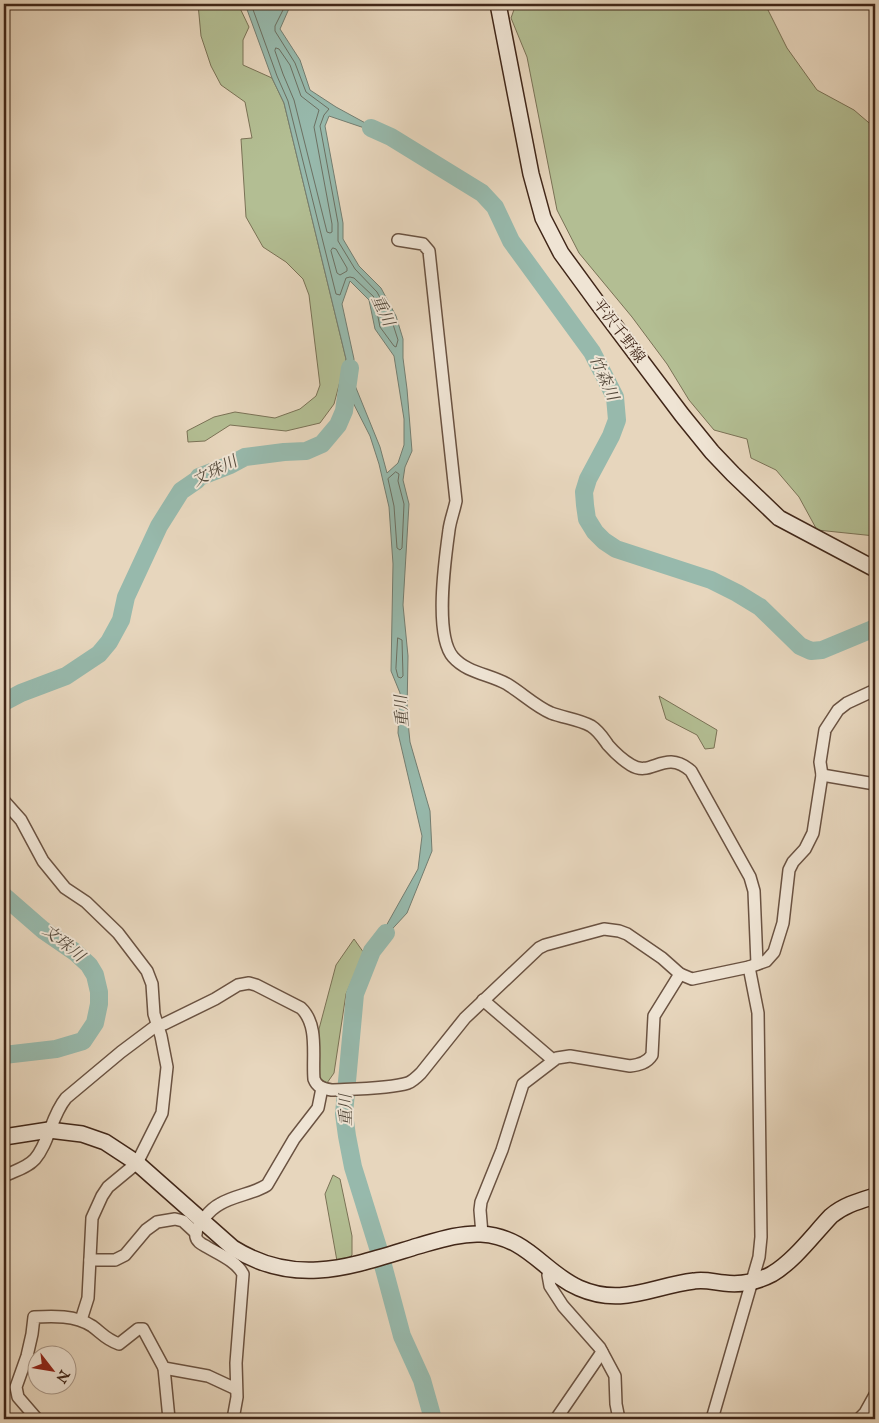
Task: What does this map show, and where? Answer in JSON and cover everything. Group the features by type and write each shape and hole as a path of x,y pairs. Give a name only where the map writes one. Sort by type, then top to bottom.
{"street":[{"name":"平沢千野線","path":"498,4 531,174 543,218 562,253 682,414 712,452 733,474 779,518 875,569"},
{"path":"398,240 423,244 429,251 436,306 456,501 449,529 442,624 447,648 453,657 464,666 505,683 549,712 594,728 619,756 632,766 646,768 670,761 684,766 690,771 750,877 754,891 753,966 758,1014 761,1237 759,1258 712,1419"},
{"path":"4,1176 26,1166 35,1159 41,1150 59,1106 121,1052 157,1025 164,1024 216,999 238,985 249,983 256,985 306,1013 314,1043 314,1079 316,1084 327,1089 386,1086 414,1080 465,1018 538,948 604,929 619,931 627,934 662,958 680,974 692,980 753,966 766,961 774,952 783,923 789,870 793,862 805,849 813,833 822,775 820,762 825,730 838,710 847,703 875,690"},
{"path":"822,775 875,784"},
{"path":"4,801 21,820 43,861 65,888 86,902 118,933 147,972 152,984 154,1014 161,1036 167,1067 162,1113 137,1163 108,1187 92,1218 88,1298 80,1320"},
{"path":"482,1234 481,1202 510,1127 520,1090 528,1078 553,1060 563,1056 630,1066 638,1066 649,1060 652,1055 654,1016 680,974"},
{"path":"483,1000 553,1060"},
{"path":"234,1419 243,1274 240,1268 200,1243 196,1238 199,1227 222,1203 260,1190 267,1185 294,1139 318,1108 327,1089"},
{"path":"4,1137 49,1130 82,1134 105,1142 137,1163 199,1227"},
{"path":"90,1260 115,1260 125,1255 146,1230 157,1222 175,1219 199,1227 250,1258 268,1265 302,1271 326,1270 360,1264 442,1239 482,1234 521,1246 565,1280 580,1288 611,1296 627,1296 693,1281 704,1280 744,1284 770,1275 784,1266 831,1216 840,1209 850,1203 875,1196"},
{"path":"550,1268 548,1275 550,1286 563,1306 602,1352 615,1376 616,1404 619,1419"},
{"path":"37,1419 18,1397 16,1387 27,1356 34,1317 80,1320 93,1327 106,1339 118,1344 138,1329 143,1329 164,1368 169,1419"},
{"path":"556,1419 602,1352"},
{"path":"164,1368 208,1376 236,1389"},
{"path":"859,1419 865,1413 875,1395"}],"shaded area":[{"path":"198,4 238,4 249,27 243,40 243,65 272,78 284,103 346,359 334,404 320,423 286,431 230,425 205,441 188,442 187,431 214,417 235,412 275,418 300,409 316,396 320,385 309,295 303,279 286,262 263,247 246,217 241,139 252,138 245,102 221,85 211,66 201,36"},
{"path":"516,4 765,4 787,48 817,90 854,110 875,128 875,536 817,530 799,497 776,470 751,458 747,439 714,430 689,400 667,364 632,317 579,253 557,210 527,57 511,18"},
{"path":"659,696 717,730 714,748 705,749 697,735 666,719"},
{"path":"354,939 364,953 346,994 334,1073 327,1083 318,1077 319,1029 336,965"},
{"path":"333,1175 340,1179 352,1236 352,1255 345,1261 337,1261 325,1194"}],"water":[{"path":"245,4 291,4 280,29 300,60 310,90 336,107 391,137 329,116 325,126 343,223 343,239 359,266 381,288 396,316 403,339 403,358 412,451 405,467 403,480 409,504 403,605 408,656 407,712 410,742 430,811 432,851 407,913 372,951 418,869 422,836 398,733 400,693 391,671 393,564 389,507 370,436 344,385 346,359 284,103 272,78","holes":["350,281 369,300 375,329 394,356 404,419 404,445 398,463 387,473 380,447 352,378 354,359 342,304"]}],"waterway":[{"name":"竹森川","path":"371,128 391,137 482,193 495,207 511,241 592,352 615,397 617,420 611,436 588,479 584,492 587,519 595,532 604,541 616,549 711,580 737,593 760,607 800,646 811,651 822,650 875,628"},
{"name":"文珠川","path":"4,702 21,693 66,676 99,654 109,642 121,620 126,597 159,526 181,491 199,477 245,457 306,451 322,444 338,425 344,411 350,368"},
{"name":"文珠川","path":"4,896 43,930 75,952 89,965 95,975 99,992 99,1004 95,1023 83,1041 56,1049 4,1055"},
{"name":"重川","path":"386,933 372,951 355,994 344,1114 353,1167 380,1254 402,1336 422,1380 433,1419"}]}
